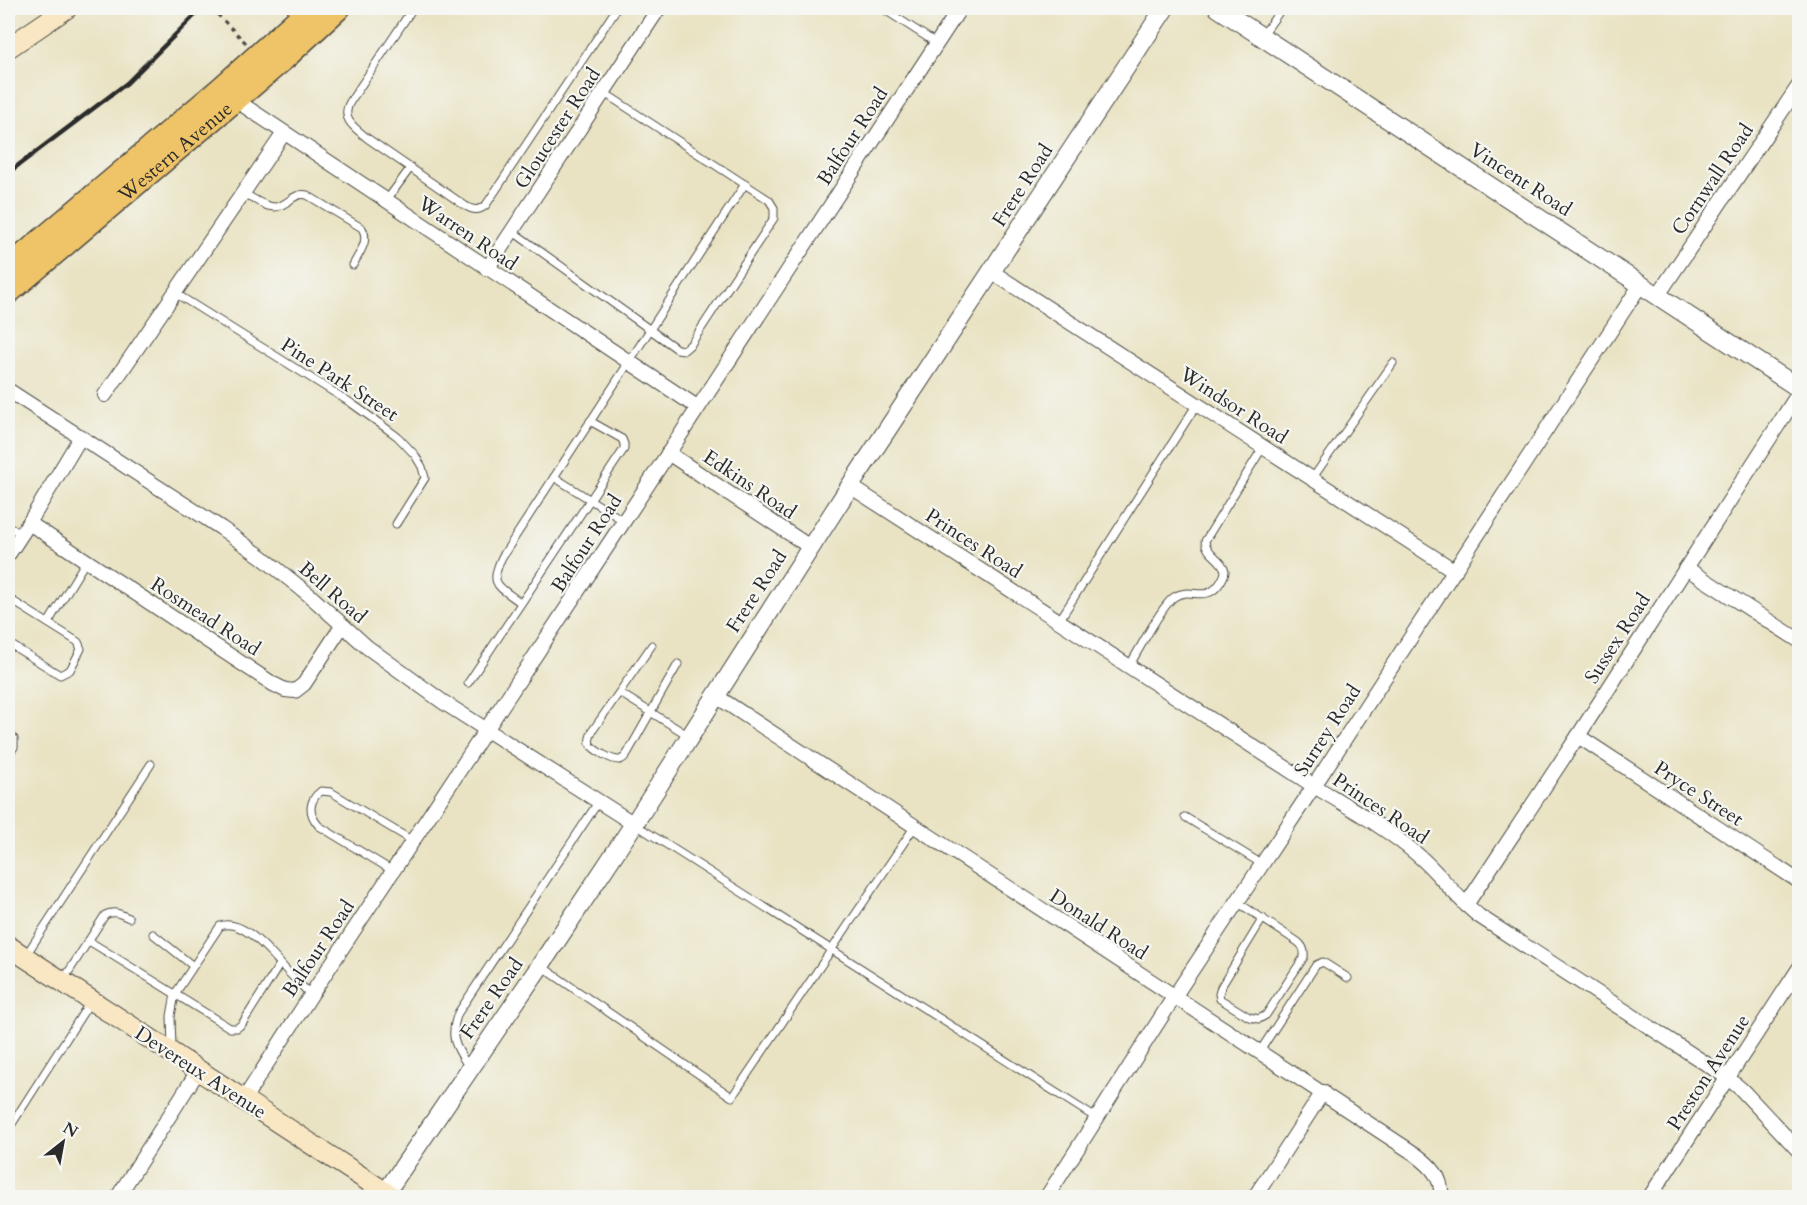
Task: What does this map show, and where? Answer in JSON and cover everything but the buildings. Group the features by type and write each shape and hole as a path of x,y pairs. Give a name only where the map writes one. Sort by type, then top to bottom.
{"main road":[{"path":"8,48 67,8"},
{"name":"Western Avenue","path":"8,293 227,94 258,55 310,8"},
{"name":"Western Avenue","path":"8,268 227,94 285,58 339,8"},
{"name":"Devereux Avenue","path":"8,946 244,1099 387,1196"}],"street":[{"name":"Gloucester Road","path":"487,269 659,8"},
{"name":"Balfour Road","path":"244,1099 310,995 960,8"},
{"name":"Frere Road","path":"387,1196 469,1068 634,824 810,547 1165,8"},
{"name":"Vincent Road","path":"1218,8 1800,390"},
{"name":"Cornwall Road","path":"1658,295 1800,84"},
{"name":"Warren Road","path":"227,94 697,407"},
{"path":"105,395 284,133"},
{"name":"Windsor Road","path":"992,272 1455,571"},
{"name":"Surrey Road","path":"1046,1197 1174,997 1641,284"},
{"name":"Bell Road","path":"8,390 262,557 308,594 367,647 399,671 634,824"},
{"name":"Sussex Road","path":"1466,906 1800,390"},
{"path":"8,555 80,438"},
{"name":"Edkins Road","path":"668,453 810,547"},
{"name":"Princes Road","path":"850,486 1314,786 1373,821 1425,861 1466,906 1479,916 1728,1078 1800,1152"},
{"name":"Rosmead Road","path":"25,529 86,561 285,690 295,691 304,684 342,626"},
{"path":"1686,568 1800,641"},
{"name":"Donald Road","path":"716,696 1415,1154 1430,1165 1438,1177 1442,1188 1441,1197"},
{"name":"Pryce Street","path":"1578,736 1800,882"},
{"name":"Preston Avenue","path":"1649,1197 1800,968"},
{"path":"117,1197 198,1071"},
{"path":"1254,1197 1323,1092"}],"lane":[{"path":"413,8 346,108 346,115 353,127 367,138 470,209 481,209 486,205 617,8"},
{"path":"882,8 936,43"},
{"path":"1262,36 1282,8"},
{"path":"512,231 677,349 684,350 698,335 774,218 774,208 769,200 603,92"},
{"path":"386,201 411,167"},
{"path":"521,603 500,587 495,580 494,572 501,557 745,184"},
{"path":"243,193 264,205 273,207 280,206 295,195 307,195 362,228 366,234 366,240 352,265"},
{"name":"Pine Park Street","path":"175,293 351,403 398,437 422,467 425,478 396,524"},
{"path":"1312,479 1393,363"},
{"path":"1059,621 1197,405"},
{"path":"468,683 621,455 624,444 622,439 590,421"},
{"path":"1129,666 1168,602 1180,594 1208,594 1223,579 1223,566 1206,546 1205,541 1263,447"},
{"path":"554,477 624,521"},
{"path":"8,525 25,529"},
{"path":"48,623 86,561"},
{"path":"8,598 78,642 81,650 66,673 60,675 8,643"},
{"path":"652,645 590,738 593,748 610,758 622,759 678,664"},
{"path":"620,693 690,737"},
{"path":"8,730 14,739 14,747 8,756"},
{"path":"25,957 152,764"},
{"path":"393,872 319,826 312,819 310,811 315,795 321,790 331,792 413,841"},
{"path":"469,1068 457,1050 453,1035 458,1013 599,801"},
{"path":"1185,817 1262,864"},
{"path":"634,824 1096,1118"},
{"path":"540,966 732,1097 915,826"},
{"path":"1237,902 1263,918 1298,942 1303,946 1304,951 1304,957 1266,1015 1259,1019 1249,1017 1220,999 1219,994 1263,918"},
{"path":"63,981 105,915 117,912 129,918"},
{"path":"172,1054 171,1016 175,994 220,926 225,924 252,935 264,944 310,995"},
{"path":"153,934 193,966"},
{"path":"88,941 230,1028 237,1028 242,1024 280,963"},
{"path":"1260,1051 1316,965 1323,962 1348,978"},
{"path":"8,1130 92,1000"}],"path":[{"path":"211,8 258,55"}],"railway":[{"path":"8,173 127,83 202,8"}]}
